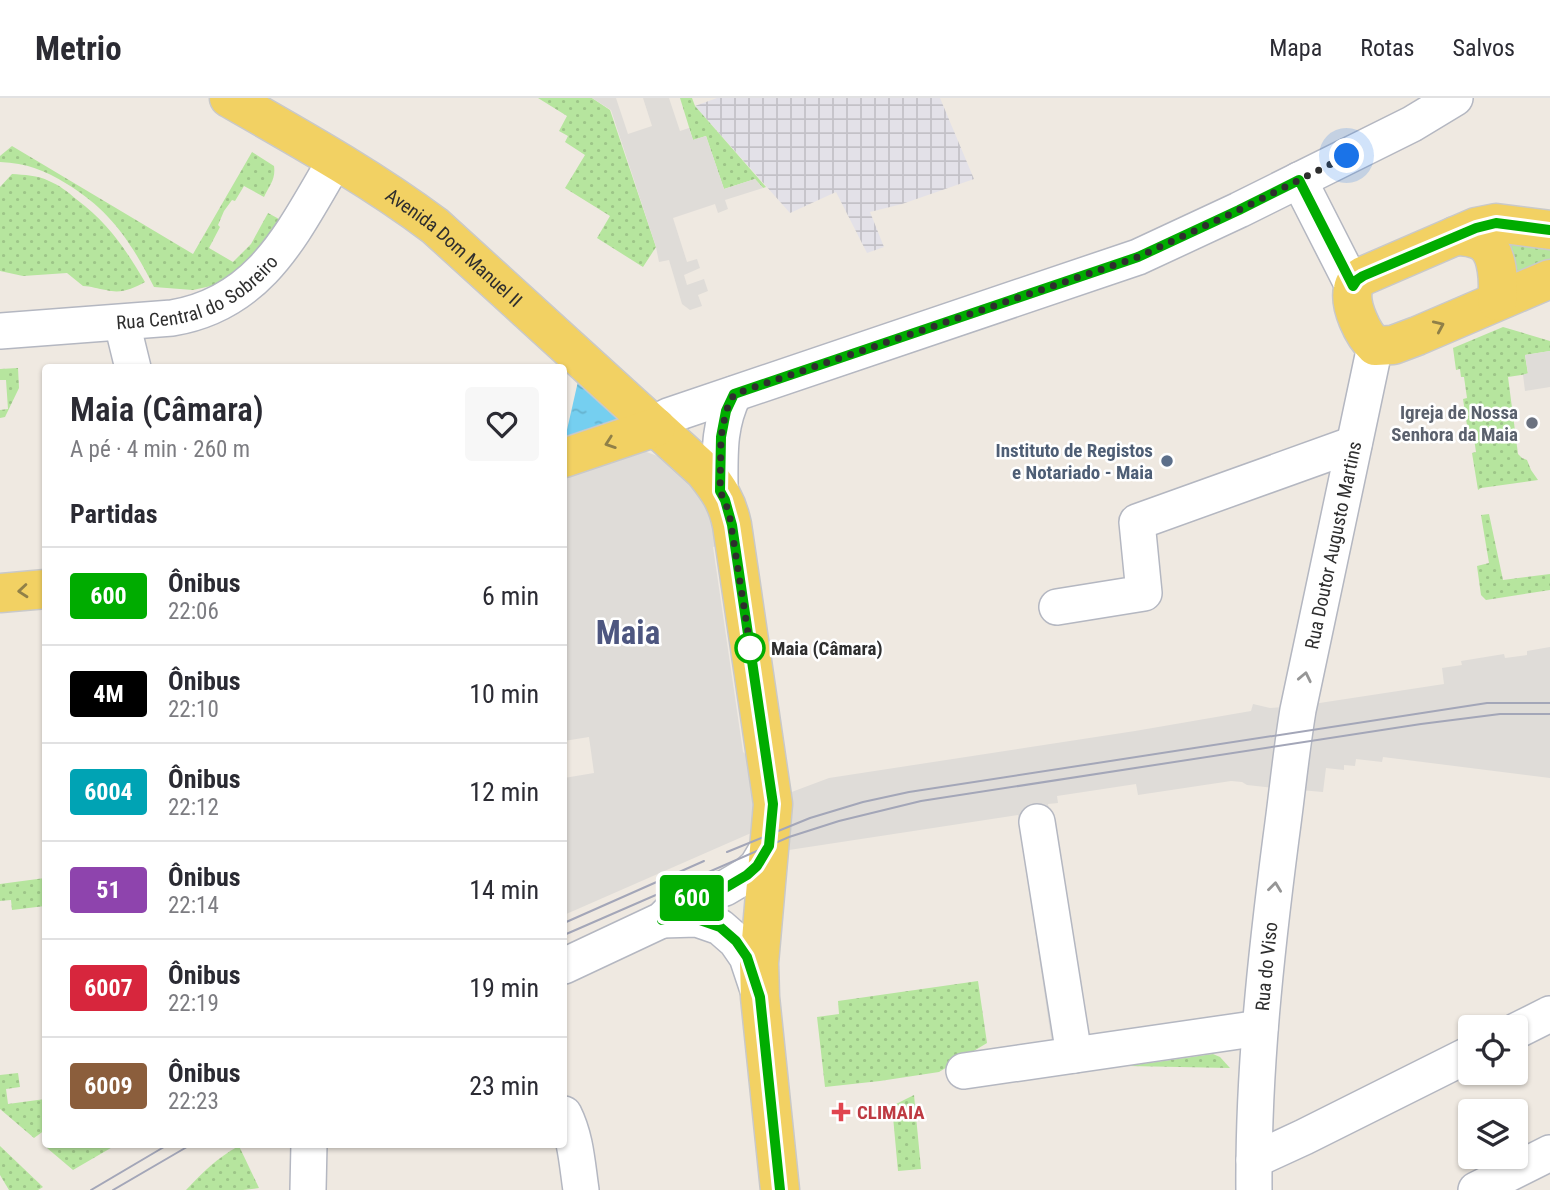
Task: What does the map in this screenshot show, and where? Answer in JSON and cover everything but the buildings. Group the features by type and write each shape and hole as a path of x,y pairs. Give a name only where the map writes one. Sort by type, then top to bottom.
{"main road":[{"name":"Avenida Dom Manuel II","path":"229,98 406,204 435,226 562,359 656,427 704,471 720,491"},
{"path":"1550,230 1496,223 1476,228 1363,276 1353,286 1352,296 1362,329 1375,346 1393,345 1550,279"},
{"path":"1455,236 1475,238 1486,244 1496,264 1499,286 1497,301"},
{"path":"567,457 656,427"},
{"path":"720,491 732,525 773,804 759,963 760,997 780,1190"},
{"path":"0,593 42,589"}],"street":[{"path":"656,427 668,416 1138,257 1412,124 1455,98"},
{"name":"Rua Central do Sobreiro","path":"0,331 122,323 188,315 217,305 243,289 262,272 286,242 335,161"},
{"path":"1299,180 1353,286"},
{"path":"122,323 132,364"},
{"name":"Rua Doutor Augusto Martins","path":"1293,744 1375,346"},
{"path":"720,491 721,437 726,411 734,394"},
{"path":"1057,607 1143,593 1137,522 1354,444"},
{"name":"Rua do Viso","path":"1254,1175 1259,1028 1293,744"},
{"path":"1037,822 1074,1055"},
{"path":"567,965 662,920 678,904 688,899 725,888 757,866 769,846"},
{"path":"708,923 725,924 764,910 742,890 725,888"},
{"path":"662,920 697,919 720,927 736,941 747,957 760,997"},
{"path":"1528,1025 1550,1014"},
{"path":"964,1071 1259,1028"},
{"path":"1254,1175 1304,1137 1458,1060"},
{"path":"567,1122 575,1142 581,1190"},
{"path":"308,1190 309,1148"},
{"path":"1476,1190 1550,1153"}],"shaded area":[{"path":"592,98 616,98 628,134 652,126 643,98 669,98 680,131 689,128 693,140 706,136 724,189 755,179 763,188 725,200 728,209 718,213 715,204 673,218 687,262 697,259 700,268 684,275 687,285 704,279 708,291 698,295 702,306 690,310 682,304 669,260 659,262 611,110"},
{"path":"717,98 940,98 974,179 870,212 884,247 867,253 836,192 790,213 695,106"},
{"path":"1550,351 1550,387 1525,391 1523,375 1528,373 1525,355"},
{"path":"638,449 666,459 702,489 722,545 713,547 743,752 754,762 758,830 567,914 567,778 594,773 589,737 567,741 567,464"},
{"path":"1550,647 1550,778 1383,757 1382,762 1356,759 1355,766 1344,765 1344,770 1326,768 1323,792 1300,790 1313,704 1444,684 1442,668 1462,665 1461,661 1504,654 1505,658 1527,655 1527,651"},
{"path":"1253,704 1270,708 1284,707 1275,788 1231,781 1138,795 1136,784 1057,796 1058,803 1048,804 1068,940 1087,1031 1094,1037 1052,1044 1018,815 789,850 789,793 829,778 1251,711"}],"green space":[{"path":"538,98 592,98 610,110 656,247 643,267 597,238 610,216 565,188 585,155 565,142 568,136 559,131 567,116"},
{"path":"680,98 692,98 695,106 766,187 763,188 755,179 724,189 706,136 693,140"},
{"path":"12,146 193,254 252,152 274,166 272,182 264,197 244,186 235,201 232,200 224,211 218,225 220,227 209,248 233,262 251,244 268,213 279,219 264,244 246,264 220,284 193,290 154,287 128,242 96,205 43,171 0,162 0,156"},
{"path":"12,174 45,179 88,208 123,247 145,282 126,290 111,291 83,286 67,273 23,276 0,271 0,187"},
{"path":"1497,238 1550,244 1550,268 1516,282"},
{"path":"1503,327 1550,341 1550,351 1525,355 1528,374 1508,377 1518,454 1527,460 1538,480 1478,490 1472,453 1476,452 1473,432 1468,432 1463,399 1467,398 1464,377 1461,377 1460,369 1456,370 1453,348"},
{"path":"18,368 19,388 5,417 0,418 0,410 8,409 6,380 0,380 0,369"},
{"path":"1489,514 1503,580 1550,574 1550,590 1486,600 1481,595 1477,566 1489,563 1481,515"},
{"path":"42,878 42,906 12,910 11,900 0,901 0,884"},
{"path":"978,981 987,1043 939,1072 825,1087 817,1017 839,1014 838,1001"},
{"path":"1213,1054 1220,1057 1230,1068 1128,1066"},
{"path":"18,1073 20,1087 6,1089 8,1104 42,1099 42,1132 34,1138 0,1109 0,1075"},
{"path":"914,1095 921,1169 898,1171 892,1106"},
{"path":"0,1146 43,1187 38,1190 9,1190 0,1175"},
{"path":"47,1148 111,1148 73,1170"},
{"path":"240,1148 259,1188 186,1190 217,1160 231,1150"}],"water":[{"path":"579,377 635,425 567,442 567,430"}],"tram line":[{"path":"727,852 810,818 909,792 1487,703 1550,703"},
{"path":"567,934 789,837 839,821 921,801 1421,724 1500,714 1550,714"},
{"path":"567,922 704,861"},
{"path":"91,1190 162,1148"},
{"path":"113,1190 185,1148"}],"bus line":[{"name":"600","path":"780,1190 760,997 747,957 736,941 720,927 697,919 662,920 678,904 725,888 747,875 757,866 769,846 773,804 732,525 720,491 721,437 726,411 734,394 1138,257 1299,180 1353,286 1363,276 1476,228 1496,223 1550,230"}],"place":[{"name":"Igreja de Nossa Senhora da Maia","path":"1532,423"},
{"name":"Instituto de Registos e Notariado - Maia","path":"1167,461"},
{"name":"Maia (Câmara)","path":"750,648"},
{"name":"CLIMAIA","path":"841,1112"}],"district":[{"name":"Maia","path":"628,632"}],"route":[{"path":"750,648 752,658 729,512 720,491 721,437 726,411 734,394 1138,257 1347,156"}]}
